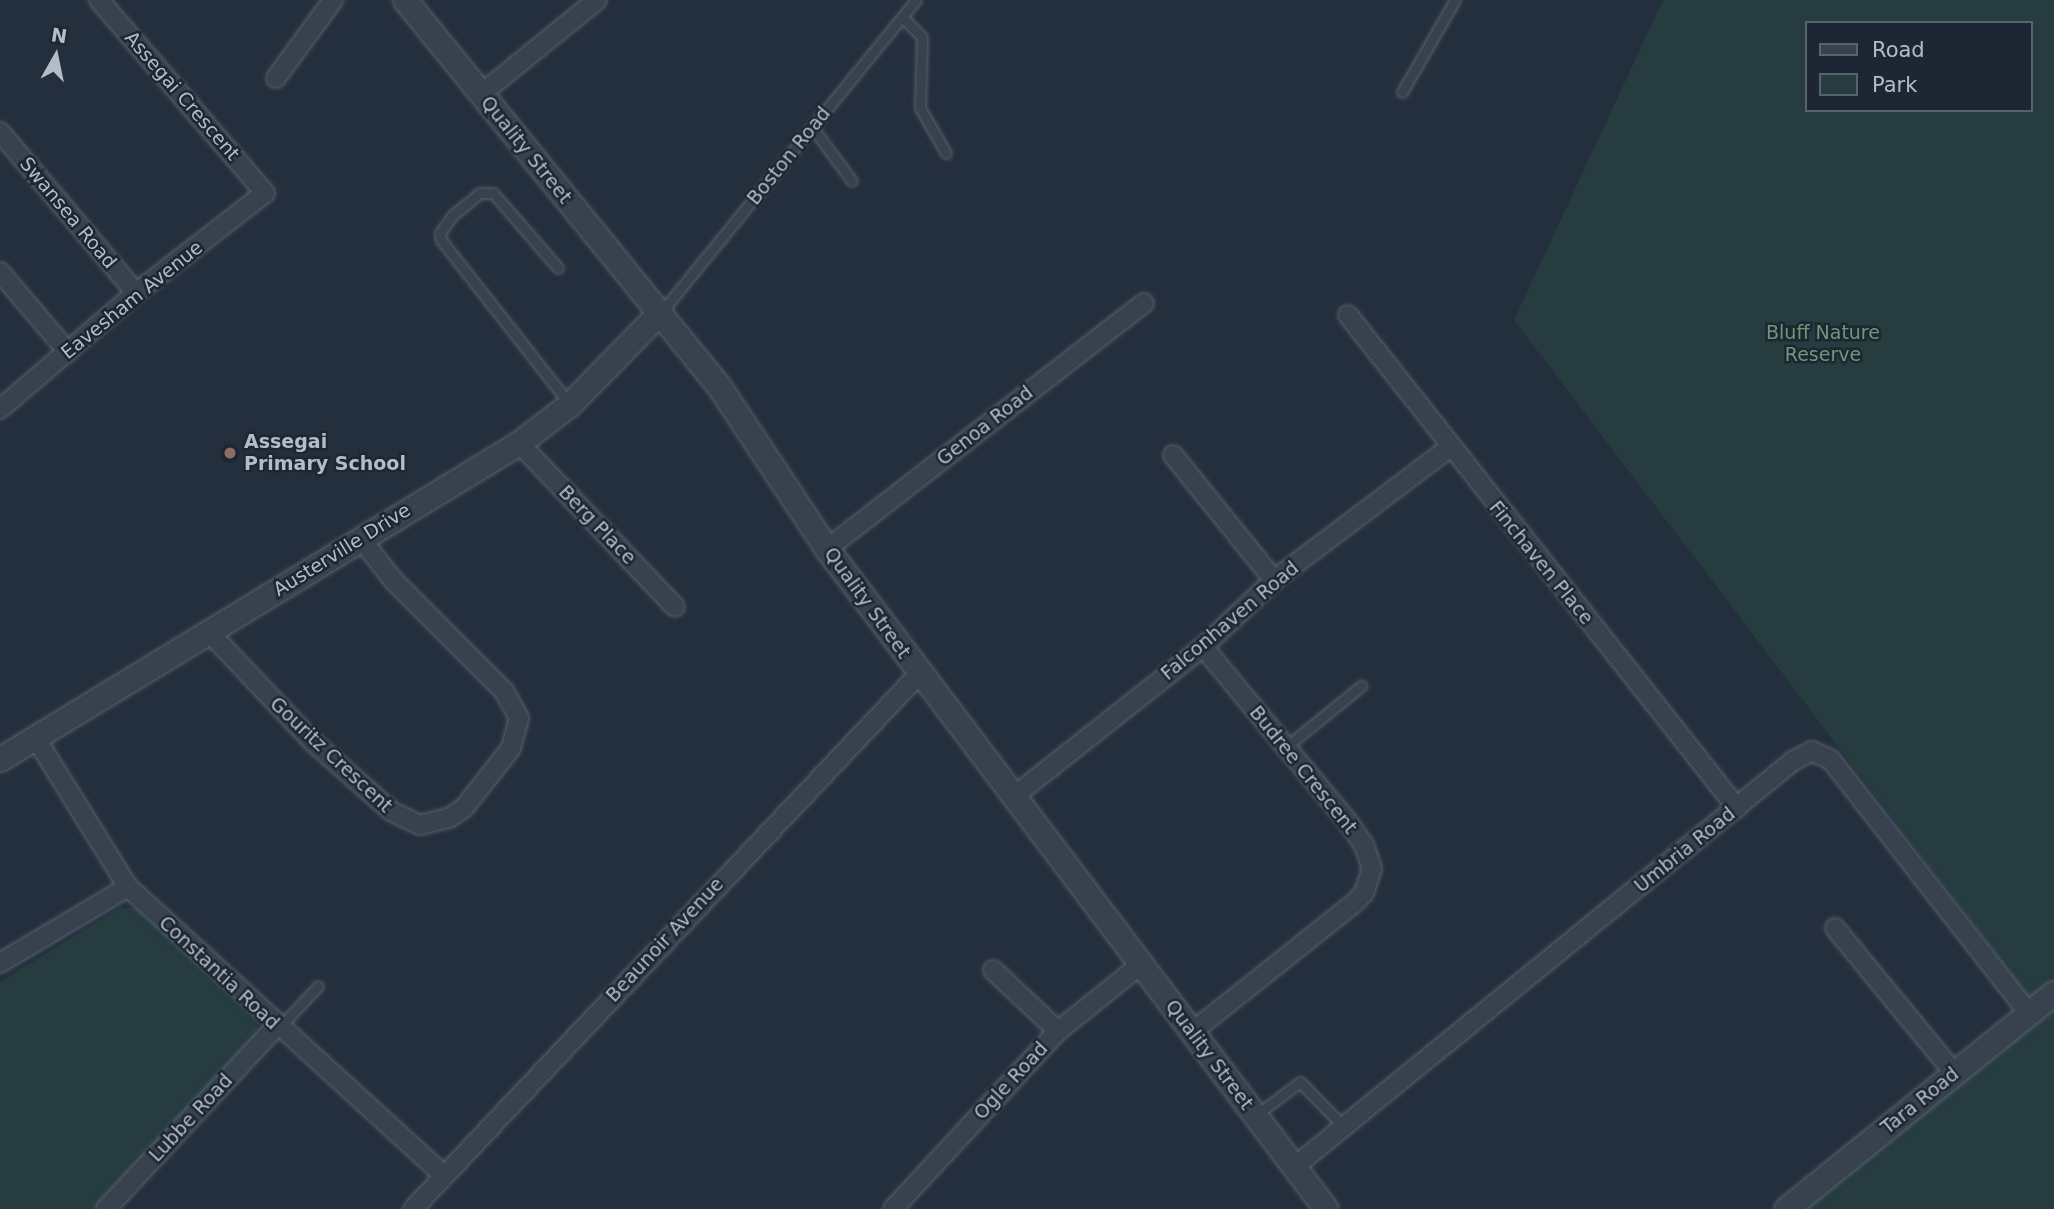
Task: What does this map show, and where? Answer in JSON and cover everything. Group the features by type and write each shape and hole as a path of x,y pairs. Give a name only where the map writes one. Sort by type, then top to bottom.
{"street":[{"name":"Assegai Crescent","path":"99,0 265,193"},
{"path":"276,78 333,0"},
{"name":"Quality Street","path":"405,0 662,311 718,385 827,549 919,674 1326,1209"},
{"path":"481,94 597,0"},
{"name":"Swansea Road","path":"0,132 136,293"},
{"name":"Eavesham Avenue","path":"0,408 136,293 265,193"},
{"path":"0,272 68,352"},
{"name":"Genoa Road","path":"827,549 1144,303"},
{"name":"Austerville Drive","path":"0,759 519,443 570,404 662,311"},
{"name":"Finchaven Place","path":"1348,315 1449,448 1737,808"},
{"name":"Berg Place","path":"519,443 675,607"},
{"name":"Falconhaven Road","path":"1013,797 1203,647 1274,580 1449,448"},
{"path":"1173,455 1274,580"},
{"name":"Gouritz Crescent","path":"208,631 314,743 391,811 420,825 449,818 464,808 511,748 519,718 505,691 394,581 361,539"},
{"name":"Budree Crescent","path":"1192,1032 1353,904 1369,882 1371,869 1364,845 1203,647"},
{"name":"Beaunoir Avenue","path":"413,1209 919,674"},
{"name":"Constantia Road","path":"35,737 128,887 277,1028 443,1175"},
{"name":"Umbria Road","path":"1293,1168 1804,753 1821,753 2029,1013"},
{"path":"0,963 128,887"},
{"path":"1835,928 1954,1073"},
{"name":"Ogle Road","path":"893,1209 1058,1031 1140,965"},
{"path":"993,970 1058,1031"},
{"name":"Tara Road","path":"1786,1209 2054,993"},
{"name":"Lubbe Road","path":"106,1209 277,1028"}],"lane":[{"name":"Boston Road","path":"662,311 916,0"},
{"path":"1402,92 1455,0"},
{"path":"902,16 922,37 920,108 946,153"},
{"path":"812,127 852,181"},
{"path":"558,268 493,193 480,193 440,233 441,240 570,404"},
{"path":"1286,747 1361,686"},
{"path":"277,1028 318,986"},
{"path":"1255,1116 1300,1082 1344,1127"}],"green space":[{"name":"Bluff Nature Reserve","path":"1663,0 2054,0 2054,1209 1802,1209 2036,1007 1514,320"},
{"path":"119,908 137,908 259,1021 256,1038 95,1209 0,1209 0,982"}],"place":[{"name":"Assegai Primary School","path":"230,453"}]}
